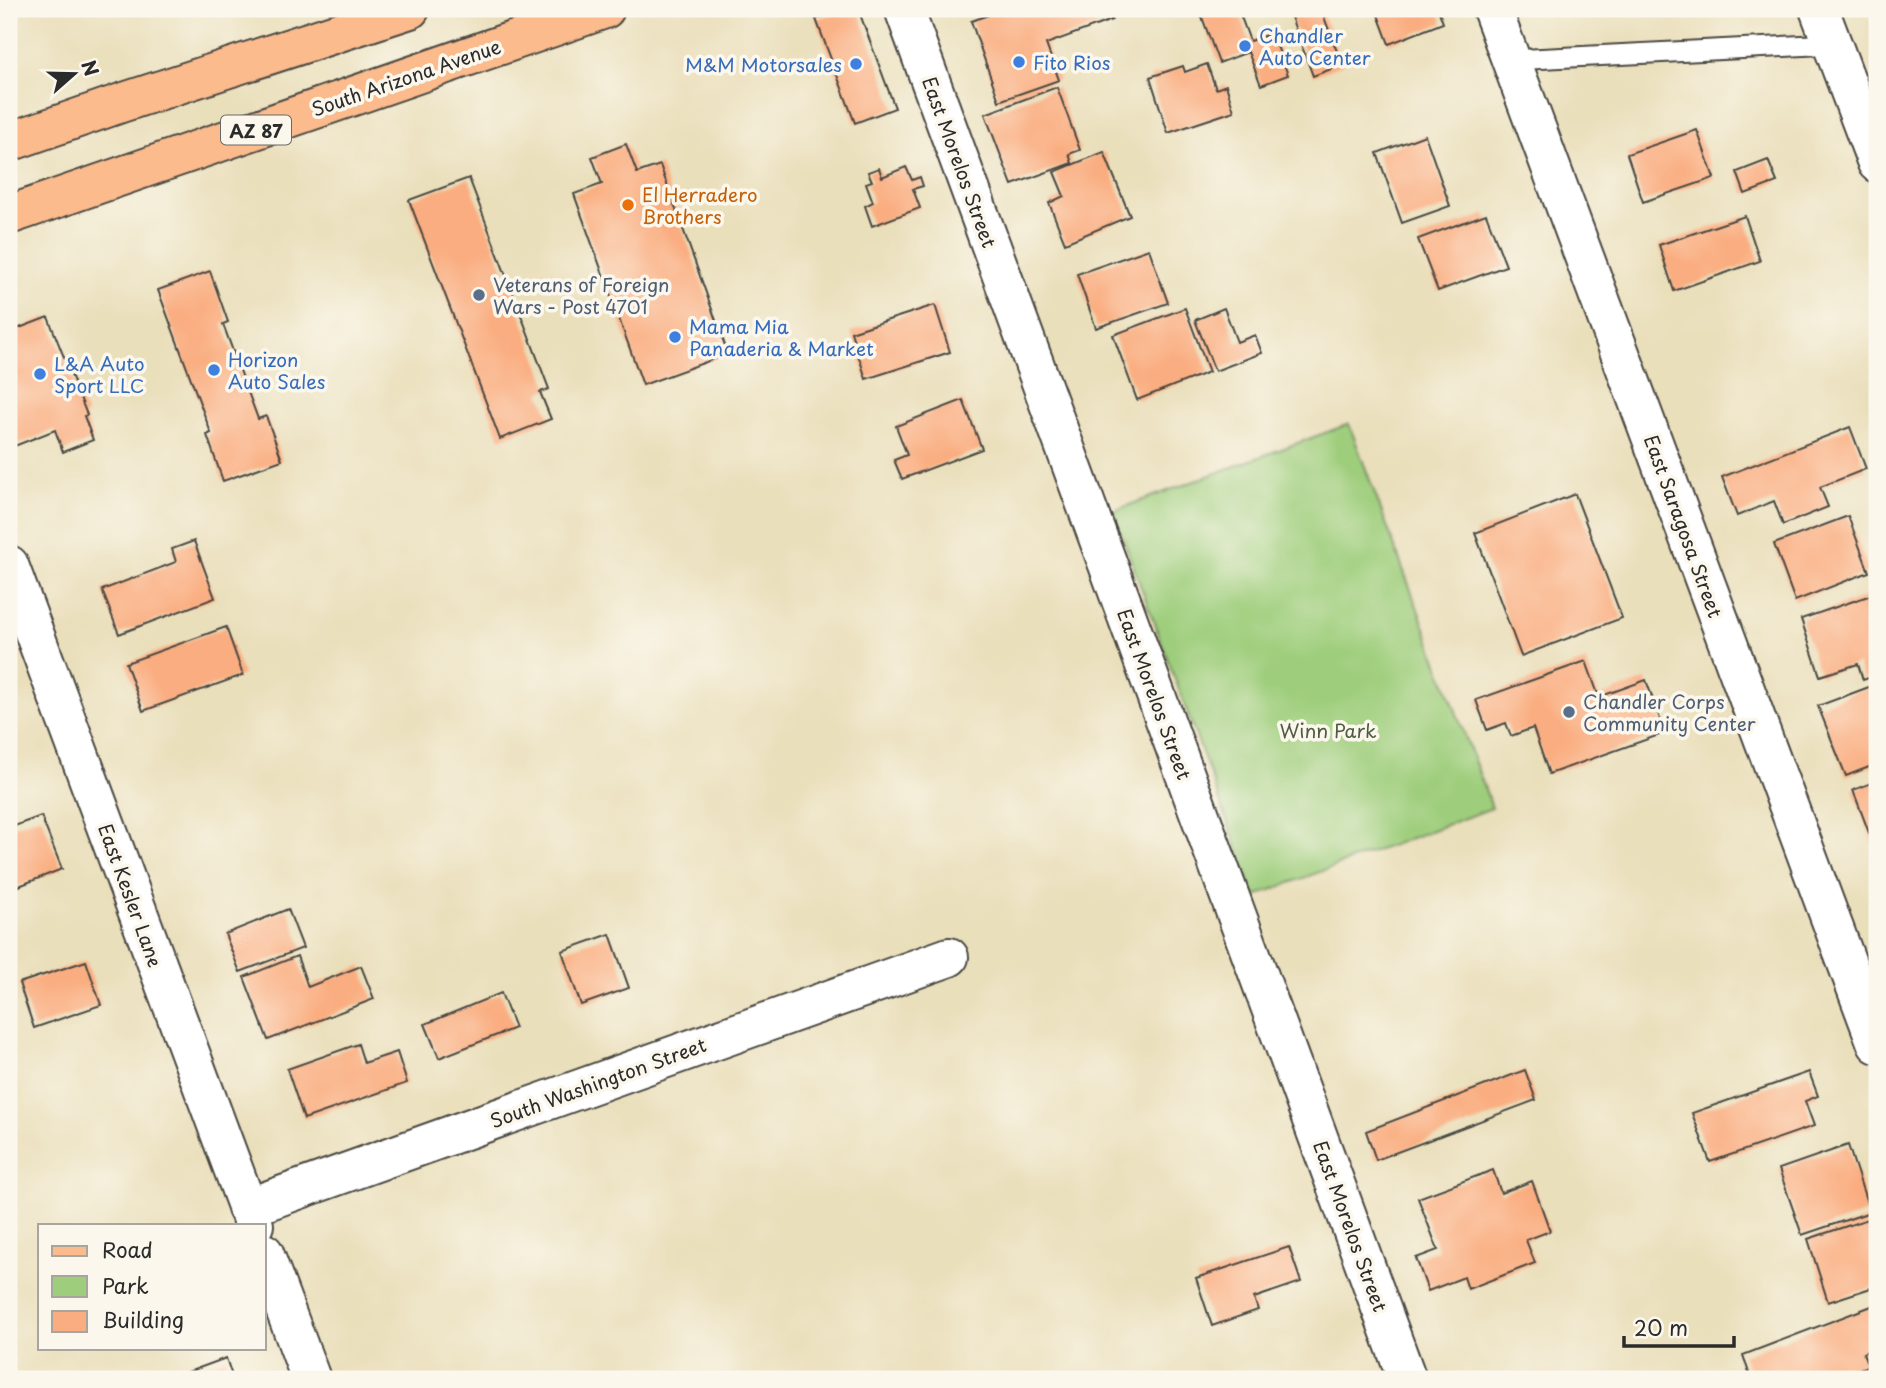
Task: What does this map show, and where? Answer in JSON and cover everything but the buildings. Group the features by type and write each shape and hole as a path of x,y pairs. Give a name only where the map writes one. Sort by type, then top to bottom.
{"main road":[{"path":"9,142 410,9"},
{"name":"South Arizona Avenue","path":"9,215 605,9"}],"street":[{"name":"East Morelos Street","path":"904,9 1407,1379"},
{"name":"East Saragosa Street","path":"1492,9 1877,1044"},
{"path":"1819,9 1877,163"},
{"name":"East Kesler Lane","path":"9,565 251,1216"},
{"name":"South Washington Street","path":"251,1216 949,957"},
{"path":"266,1258 311,1379"}],"lane":[{"path":"1511,60 1833,44"}],"green space":[{"name":"Winn Park","path":"1349,424 1492,808 1255,896 1113,511"}],"place":[{"name":"Chandler Auto Center","path":"1245,46"},
{"name":"Fito Rios","path":"1019,62"},
{"name":"M&M Motorsales","path":"856,64"},
{"name":"El Herradero Brothers","path":"628,205"},
{"name":"Veterans of Foreign Wars - Post 4701","path":"479,295"},
{"name":"Mama Mia Panaderia & Market","path":"675,337"},
{"name":"Horizon Auto Sales","path":"214,370"},
{"name":"L&A Auto Sport LLC","path":"40,374"},
{"name":"Chandler Corps Community Center","path":"1569,712"}]}
